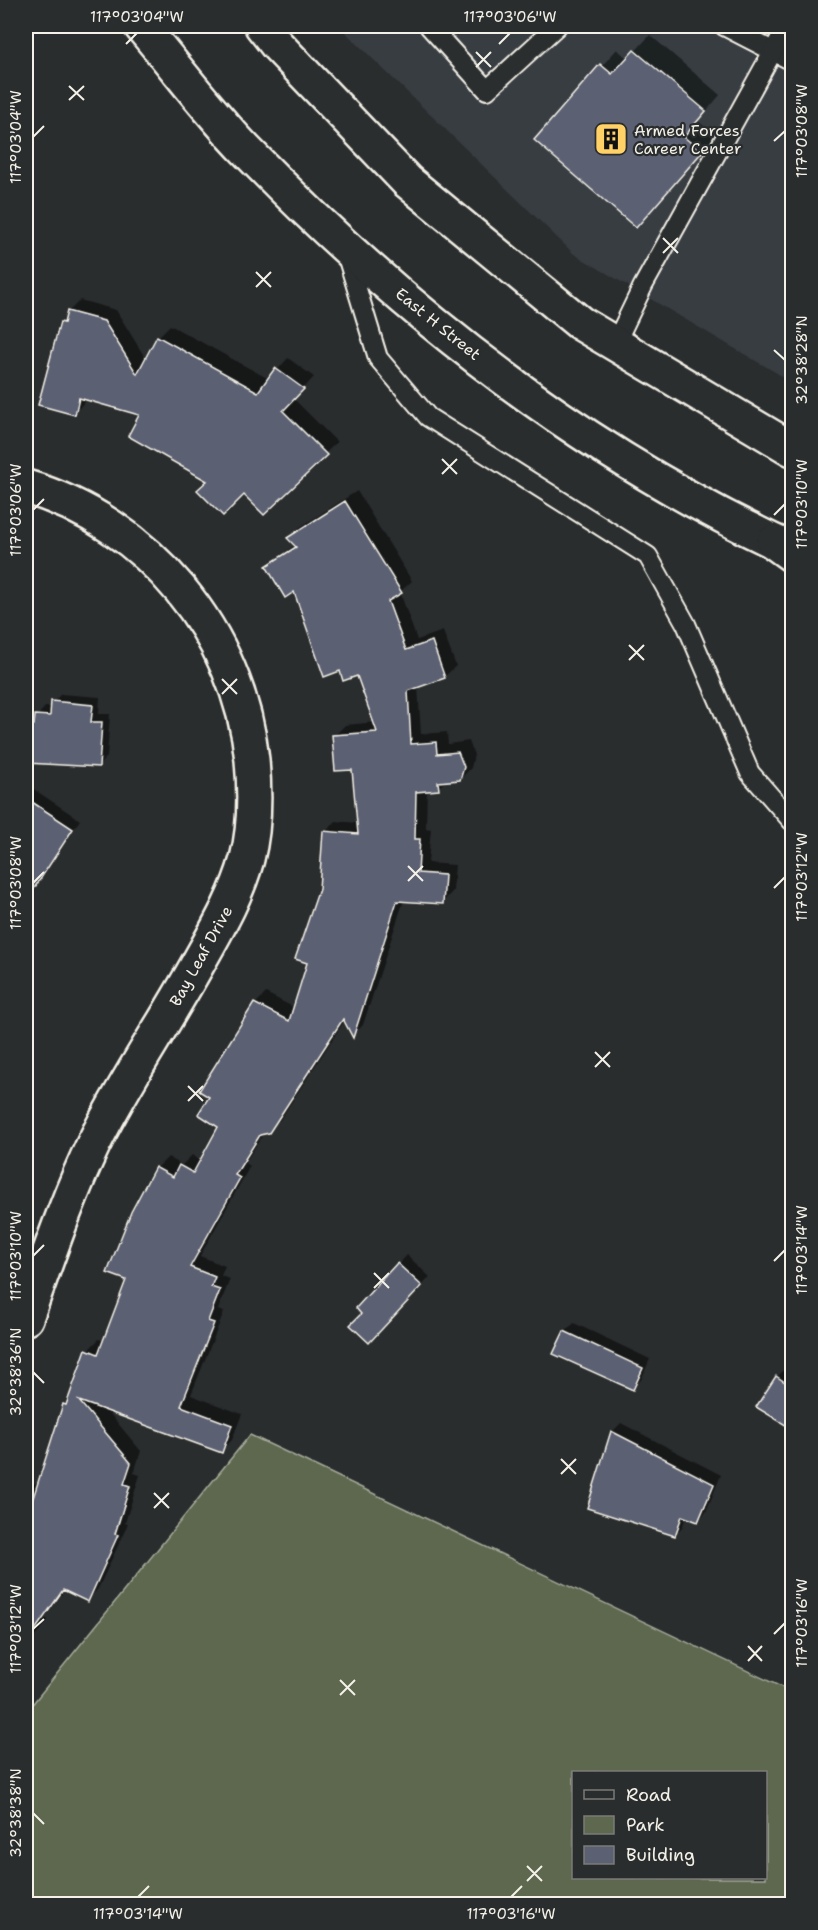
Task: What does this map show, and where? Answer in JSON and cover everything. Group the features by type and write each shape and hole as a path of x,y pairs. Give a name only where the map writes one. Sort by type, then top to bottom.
{"main road":[{"name":"East H Street","path":"141,26 245,149 375,274 539,405 667,484 786,549"},
{"path":"262,26 277,45 407,181 580,323 792,449"},
{"name":"Bay Leaf Drive","path":"26,487 73,505 106,522 157,562 189,598 211,631 242,703 254,780 253,819 247,858 228,910 94,1143 56,1235 26,1318"}],"lane":[{"path":"429,26 487,90 558,26"},
{"path":"724,26 792,61"},
{"path":"615,344 643,286 787,26"},
{"path":"343,243 378,358 428,417 648,556 686,624 750,772 792,820"}],"shaded area":[{"path":"339,26 792,26 792,382 574,254"}],"green space":[{"path":"250,1435 792,1692 792,1904 26,1904 26,1712"}],"building":[{"name":"Armed Forces Career Center","path":"634,50 706,111 684,137 702,152 636,228 534,140 600,64 612,74"},
{"path":"67,311 104,321 137,374 157,336 258,392 275,368 304,389 283,411 327,455 264,515 244,495 223,516 197,490 207,481 128,436 139,415 79,398 75,415 38,405 60,322 64,323"},
{"path":"345,501 402,593 388,601 406,650 432,641 445,678 408,691 411,744 436,742 437,754 458,752 464,767 460,780 438,782 439,790 416,792 415,839 420,839 418,873 445,875 443,904 397,901 353,1038 343,1019 269,1133 260,1135 235,1175 240,1178 190,1267 215,1277 211,1287 220,1290 208,1321 214,1323 181,1406 232,1425 222,1453 79,1401 131,1463 124,1484 130,1486 115,1534 118,1535 88,1602 63,1590 26,1643 26,1494 33,1498 63,1404 66,1405 86,1349 98,1354 126,1280 107,1273 131,1212 155,1167 173,1177 179,1165 193,1173 218,1127 198,1114 209,1097 199,1091 254,1003 289,1021 307,963 295,959 319,889 323,831 358,834 352,770 335,771 332,735 377,732 357,676 343,681 340,671 324,677 294,592 285,598 266,566 296,547 287,538"},
{"path":"51,701 93,705 91,722 102,722 99,767 26,763 26,724 34,725 35,715 50,716"},
{"path":"26,798 73,829 26,901"},
{"path":"397,1263 422,1286 369,1343 350,1325 361,1314 356,1308"},
{"path":"564,1331 643,1368 633,1390 553,1354"},
{"path":"776,1376 792,1387 792,1429 756,1407"},
{"path":"611,1431 714,1484 698,1522 682,1516 675,1536 587,1508"}],"place":[{"name":"Armed Forces Career Center","path":"611,139"}]}
